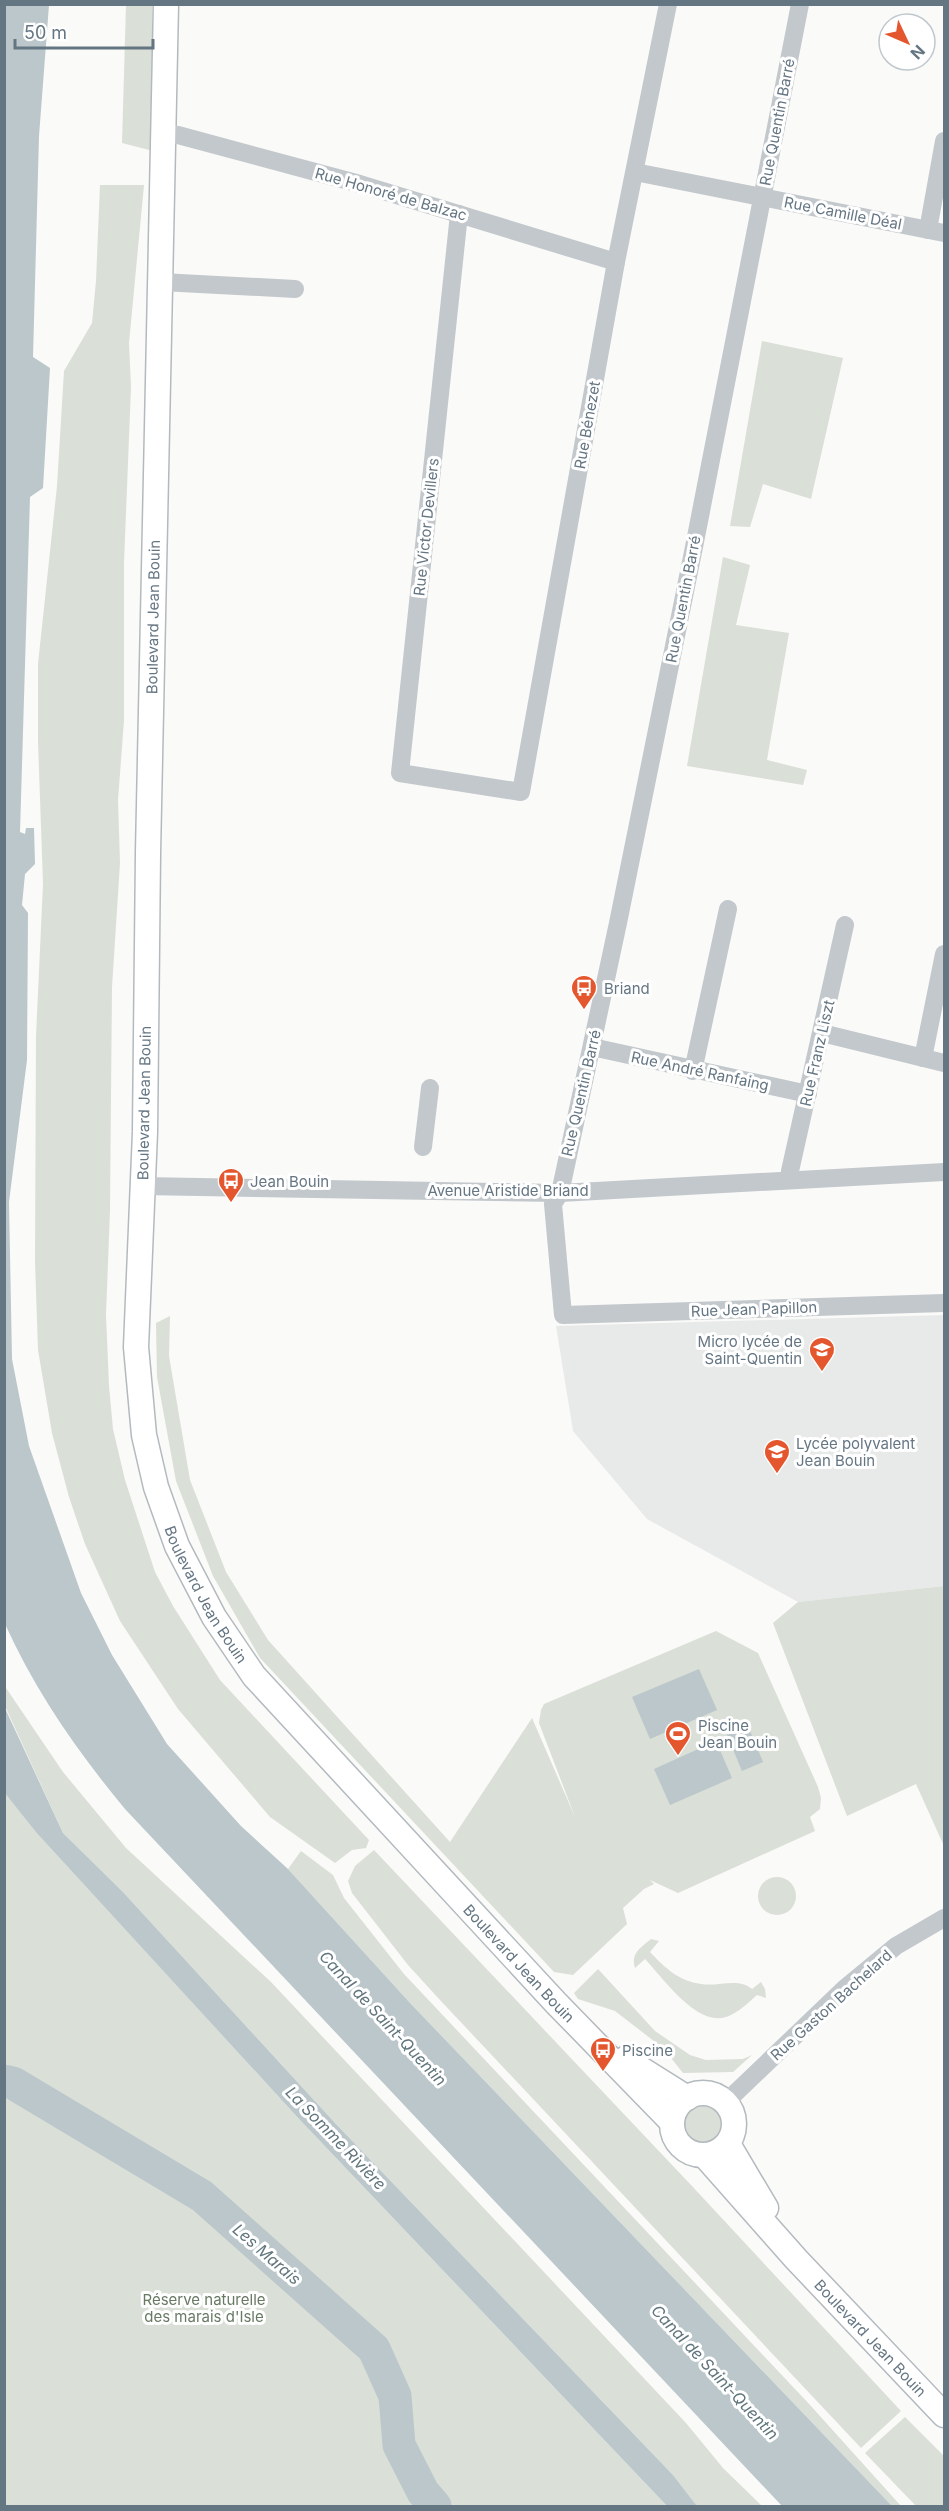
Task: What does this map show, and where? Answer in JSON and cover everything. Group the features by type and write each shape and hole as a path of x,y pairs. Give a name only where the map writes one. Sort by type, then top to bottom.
{"street":[{"name":"Boulevard Jean Bouin","path":"166,4 148,842 145,1132 140,1311 136,1347 144,1436 156,1487 177,1546 197,1587 233,1648 278,1704 548,1995 672,2122"},
{"name":"Rue Bénezet","path":"468,783 521,792 616,262 668,4"},
{"name":"Rue Quentin Barré","path":"563,1315 552,1204 560,1193 562,1172 592,1047 800,4"},
{"name":"Rue Honoré de Balzac","path":"164,134 178,135 349,181 616,262"},
{"path":"936,231 945,141"},
{"name":"Rue Camille Déal","path":"635,172 936,231"},
{"name":"Rue Victor Devillers","path":"459,214 400,773 468,783"},
{"path":"161,282 295,289"},
{"path":"693,1071 728,909"},
{"name":"Rue Franz Liszt","path":"790,1180 790,1171 845,925"},
{"path":"923,1058 945,954"},
{"path":"822,1033 945,1063"},
{"name":"Rue André Ranfaing","path":"592,1047 693,1071 808,1094"},
{"path":"423,1147 430,1088"},
{"name":"Avenue Aristide Briand","path":"142,1186 560,1193 577,1190 945,1172"},
{"name":"Rue Jean Papillon","path":"563,1315 945,1303"},
{"name":"Rue Gaston Bachelard","path":"726,2102 844,1989 896,1946 945,1918"},
{"name":"Boulevard Jean Bouin","path":"595,2041 687,2098"},
{"path":"704,2093 726,2102 734,2119 732,2136 721,2150 705,2156 694,2154 677,2142 672,2122 675,2112 687,2098 704,2093"},
{"name":"Boulevard Jean Bouin","path":"728,2144 796,2259"},
{"name":"Boulevard Jean Bouin","path":"705,2156 796,2259 945,2415"}],"shaded area":[{"name":"Lycée polyvalent Jean Bouin","path":"944,1315 944,1586 798,1602 647,1519 573,1431 556,1326"}],"green space":[{"path":"126,5 152,5 153,151 122,143"},
{"path":"100,185 144,185 129,343 131,387 124,563 124,720 118,800 120,863 112,987 110,1210 106,1315 113,1429 125,1480 155,1572 173,1606 220,1680 369,1840 366,1848 352,1850 335,1863 270,1817 178,1709 120,1621 85,1544 69,1497 52,1433 38,1350 35,1261 36,1036 43,884 38,664 57,486 64,371 92,323"},
{"path":"762,341 843,358 811,499 763,484 750,527 730,526"},
{"path":"723,557 750,565 736,625 789,633 767,760 807,770 803,785 687,766"},
{"path":"170,1316 169,1356 190,1480 226,1572 268,1640 450,1842 532,1718 575,1817 539,1723 544,1704 716,1631 758,1653 818,1787 821,1798 820,1809 810,1817 815,1831 678,1893 650,1880 654,1884 644,1889 623,1908 627,1924 573,1975 554,1972 260,1658 213,1576 176,1481 157,1377 156,1323"},
{"path":"944,1586 944,1846 916,1784 847,1816 773,1623 798,1602"},
{"path":"4,1685 63,1772 126,1848 271,1982 686,2423 723,2468 762,2506 697,2506 673,2475 335,2123 122,1891 63,1833 5,1706"},
{"name":"Réserve naturelle des marais d'Isle","path":"4,1776 37,1832 300,2120 667,2506 5,2506"},
{"path":"374,1850 901,2411 861,2448 408,1965 352,1893 348,1881 355,1866"},
{"path":"301,1851 333,1875 344,1898 404,1974 810,2405 901,2506 892,2506 411,2004 288,1869"},
{"path":"777,1877 791,1882 796,1896 791,1910 777,1915 763,1910 758,1896 763,1882"},
{"path":"651,1939 659,1941 650,1952 679,1977 701,1984 734,1983 747,1985 752,1989 761,1982 766,1998 757,1995 739,2010 726,2017 715,2018 704,2015 681,1999 645,1959 635,1968 635,1955"},
{"path":"598,1969 655,2031 690,2055 706,2060 743,2059 752,2055 733,2072 683,2073 663,2048 615,2011 578,1999 574,1993"},
{"path":"703,2105 711,2106 717,2111 722,2117 722,2133 717,2139 711,2144 703,2145 695,2144 689,2139 684,2133 683,2125 684,2117 689,2111 695,2106"},
{"path":"905,2417 944,2456 944,2506 916,2506 865,2453"}],"water":[{"name":"Canal de Saint-Quentin","path":"4,5 49,5 39,136 33,357 50,368 43,488 30,497 20,832 25,834 26,828 34,828 35,864 25,874 22,905 28,913 27,1060 9,1202 12,1359 29,1446 81,1593 112,1655 167,1744 241,1826 288,1869 411,2004 892,2506 782,2506 125,1809 90,1765 44,1697 5,1624"},
{"path":"699,1669 717,1710 650,1739 632,1697"},
{"name":"La Somme Rivière","path":"4,1706 63,1833 122,1891 335,2123 673,2475 697,2506 667,2506 300,2120 36,1832 5,1793"},
{"path":"748,1726 763,1762 742,1771 727,1735"},
{"path":"716,1741 732,1778 670,1805 654,1769"}],"waterway":[{"name":"Les Marais","path":"4,2081 13,2083 202,2196 374,2349 395,2396 399,2445 423,2492 435,2506"}],"place":[{"name":"Briand","path":"584,1011"},
{"name":"Jean Bouin","path":"231,1204"},
{"name":"Micro lycée de Saint-Quentin","path":"822,1373"},
{"name":"Lycée polyvalent Jean Bouin","path":"777,1475"},
{"name":"Piscine Jean Bouin","path":"678,1757"},
{"name":"Piscine","path":"603,2073"}]}
